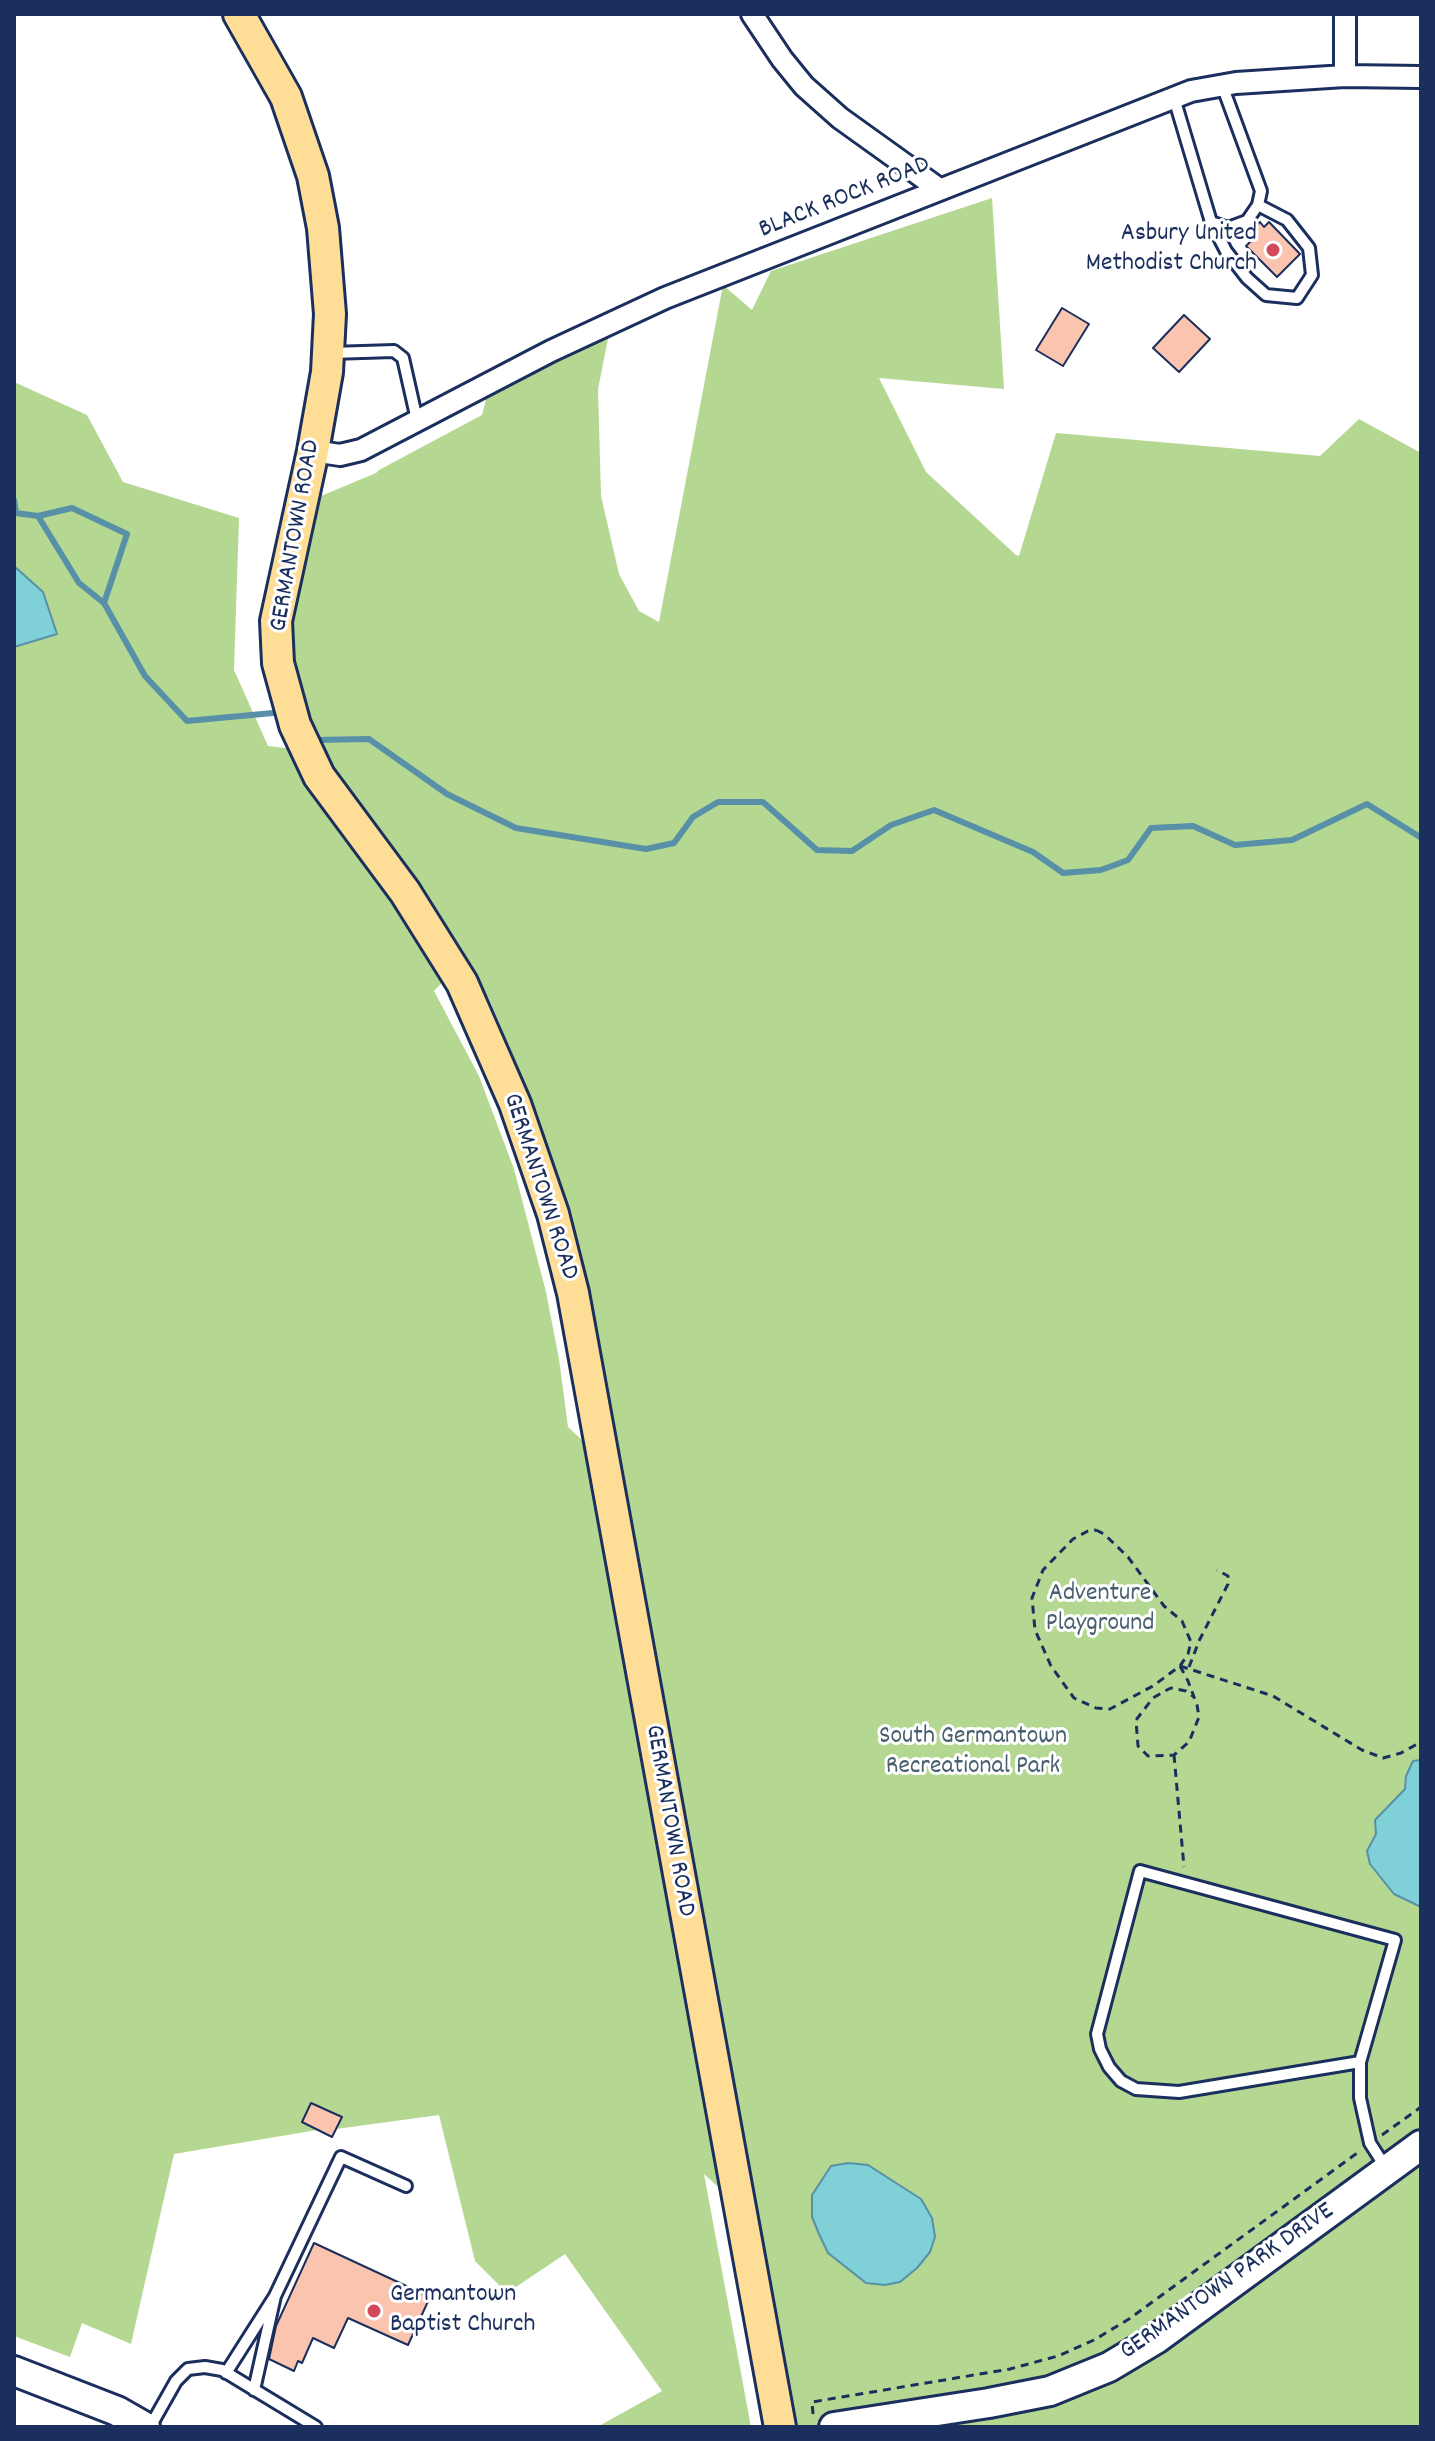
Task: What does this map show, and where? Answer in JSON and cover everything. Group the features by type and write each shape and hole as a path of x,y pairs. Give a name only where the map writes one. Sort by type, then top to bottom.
{"main road":[{"name":"GERMANTOWN ROAD","path":"239,14 286,97 313,176 324,242 330,314 327,372 276,621 278,663 295,725 319,776 405,892 462,983 515,1104 553,1214 573,1293 780,2427"}],"street":[{"path":"752,14 804,86 840,118 939,189"},
{"path":"1345,14 1345,76"},
{"name":"BLACK ROCK ROAD","path":"313,451 340,455 361,450 551,351 665,298 1191,91 1222,85 1345,76 1421,77"},
{"name":"GERMANTOWN PARK DRIVE","path":"834,2427 1050,2391 1109,2367 1156,2339 1421,2145"},
{"path":"14,2371 117,2411 148,2427"}],"lane":[{"path":"1211,222 1228,228 1247,221 1258,205 1261,191 1222,85"},
{"path":"1174,98 1211,222 1226,251 1247,278 1266,295 1297,298 1312,275 1309,248 1287,220 1258,205"},
{"path":"328,353 394,351 403,358 417,420"},
{"path":"1360,2062 1179,2092 1136,2089 1121,2081 1109,2067 1097,2034 1140,1871 1395,1940 1360,2062 1360,2098 1370,2143 1387,2170"},
{"path":"226,2373 275,2296 341,2157 406,2186"},
{"path":"254,2390 275,2296"},
{"path":"148,2427 176,2381 188,2369 205,2367 226,2373 316,2427"}],"path":[{"path":"1096,1530 1104,1534 1128,1557 1164,1606 1187,1629 1191,1642 1180,1666 1153,1686 1110,1709 1096,1708 1074,1698 1051,1666 1035,1630 1032,1598 1043,1570 1073,1539 1088,1531 1096,1530"},
{"path":"1189,1669 1199,1641 1228,1584 1228,1576 1217,1570"},
{"path":"1180,1666 1273,1696 1362,1750 1383,1758 1421,1742"},
{"path":"1180,1666 1194,1697 1199,1717 1189,1742 1174,1755 1148,1756 1138,1746 1136,1720 1153,1698 1171,1688 1186,1691 1194,1697"},
{"path":"1174,1755 1185,1855 1183,1882"},
{"path":"812,2402 1010,2369 1058,2356 1094,2340 1129,2319 1421,2107"}],"green space":[{"name":"South Germantown Recreational Park","path":"992,198 1004,389 879,378 926,472 1019,556 1056,433 1320,456 1359,419 1421,453 1421,2427 789,2427 727,2195 704,2174 751,2427 597,2427 662,2391 565,2254 507,2293 475,2261 439,2115 336,2129 341,2117 312,2103 302,2122 317,2130 174,2154 131,2344 82,2323 70,2357 14,2336 14,647 57,635 43,592 14,566 14,382 87,415 123,482 239,518 234,670 268,746 317,752 296,676 293,631 296,596 321,496 376,473 482,415 490,384 610,329 598,389 601,496 619,574 639,611 659,622 723,285 752,310 771,271","holes":["426,901 489,999 530,1095 569,1212 589,1293 609,1401 617,1473 568,1427 546,1292 514,1169 479,1076 434,991 462,962"]}],"water":[{"path":"14,566 43,592 57,634 14,647"},
{"path":"1421,1760 1421,1907 1394,1894 1370,1864 1367,1851 1376,1834 1375,1820 1405,1789 1406,1776 1413,1761"},
{"path":"848,2163 868,2165 921,2199 932,2218 935,2237 930,2252 900,2282 885,2285 866,2283 828,2253 819,2234 812,2217 812,2195 831,2166"}],"building":[{"name":"Asbury United Methodist Church","path":"1260,222 1264,227 1269,222 1300,254 1277,277 1246,246 1251,241 1247,237 1249,233"},
{"path":"1062,308 1089,324 1063,366 1036,350"},
{"path":"1184,315 1210,339 1179,372 1153,348"},
{"path":"311,2103 342,2117 332,2137 302,2122"},
{"name":"Germantown Baptist Church","path":"314,2243 430,2297 408,2345 348,2318 334,2348 313,2338 302,2363 298,2361 294,2371 269,2359 276,2326"}],"waterway":[{"path":"14,500 16,513 38,516 72,508 127,534 104,603 145,676 187,721 273,713"},
{"path":"38,516 79,583 104,603"},
{"path":"314,740 369,739 447,794 516,828 646,849 674,843 693,817 718,802 763,802 817,850 852,851 891,825 934,810 1033,852 1063,873 1101,870 1128,860 1151,828 1193,826 1235,845 1292,840 1367,804 1421,836"}],"place":[{"name":"Asbury United Methodist Church","path":"1273,250"},
{"name":"Germantown Baptist Church","path":"374,2311"}],"park label":[{"name":"Adventure Playground","path":"1100,1610"}]}
